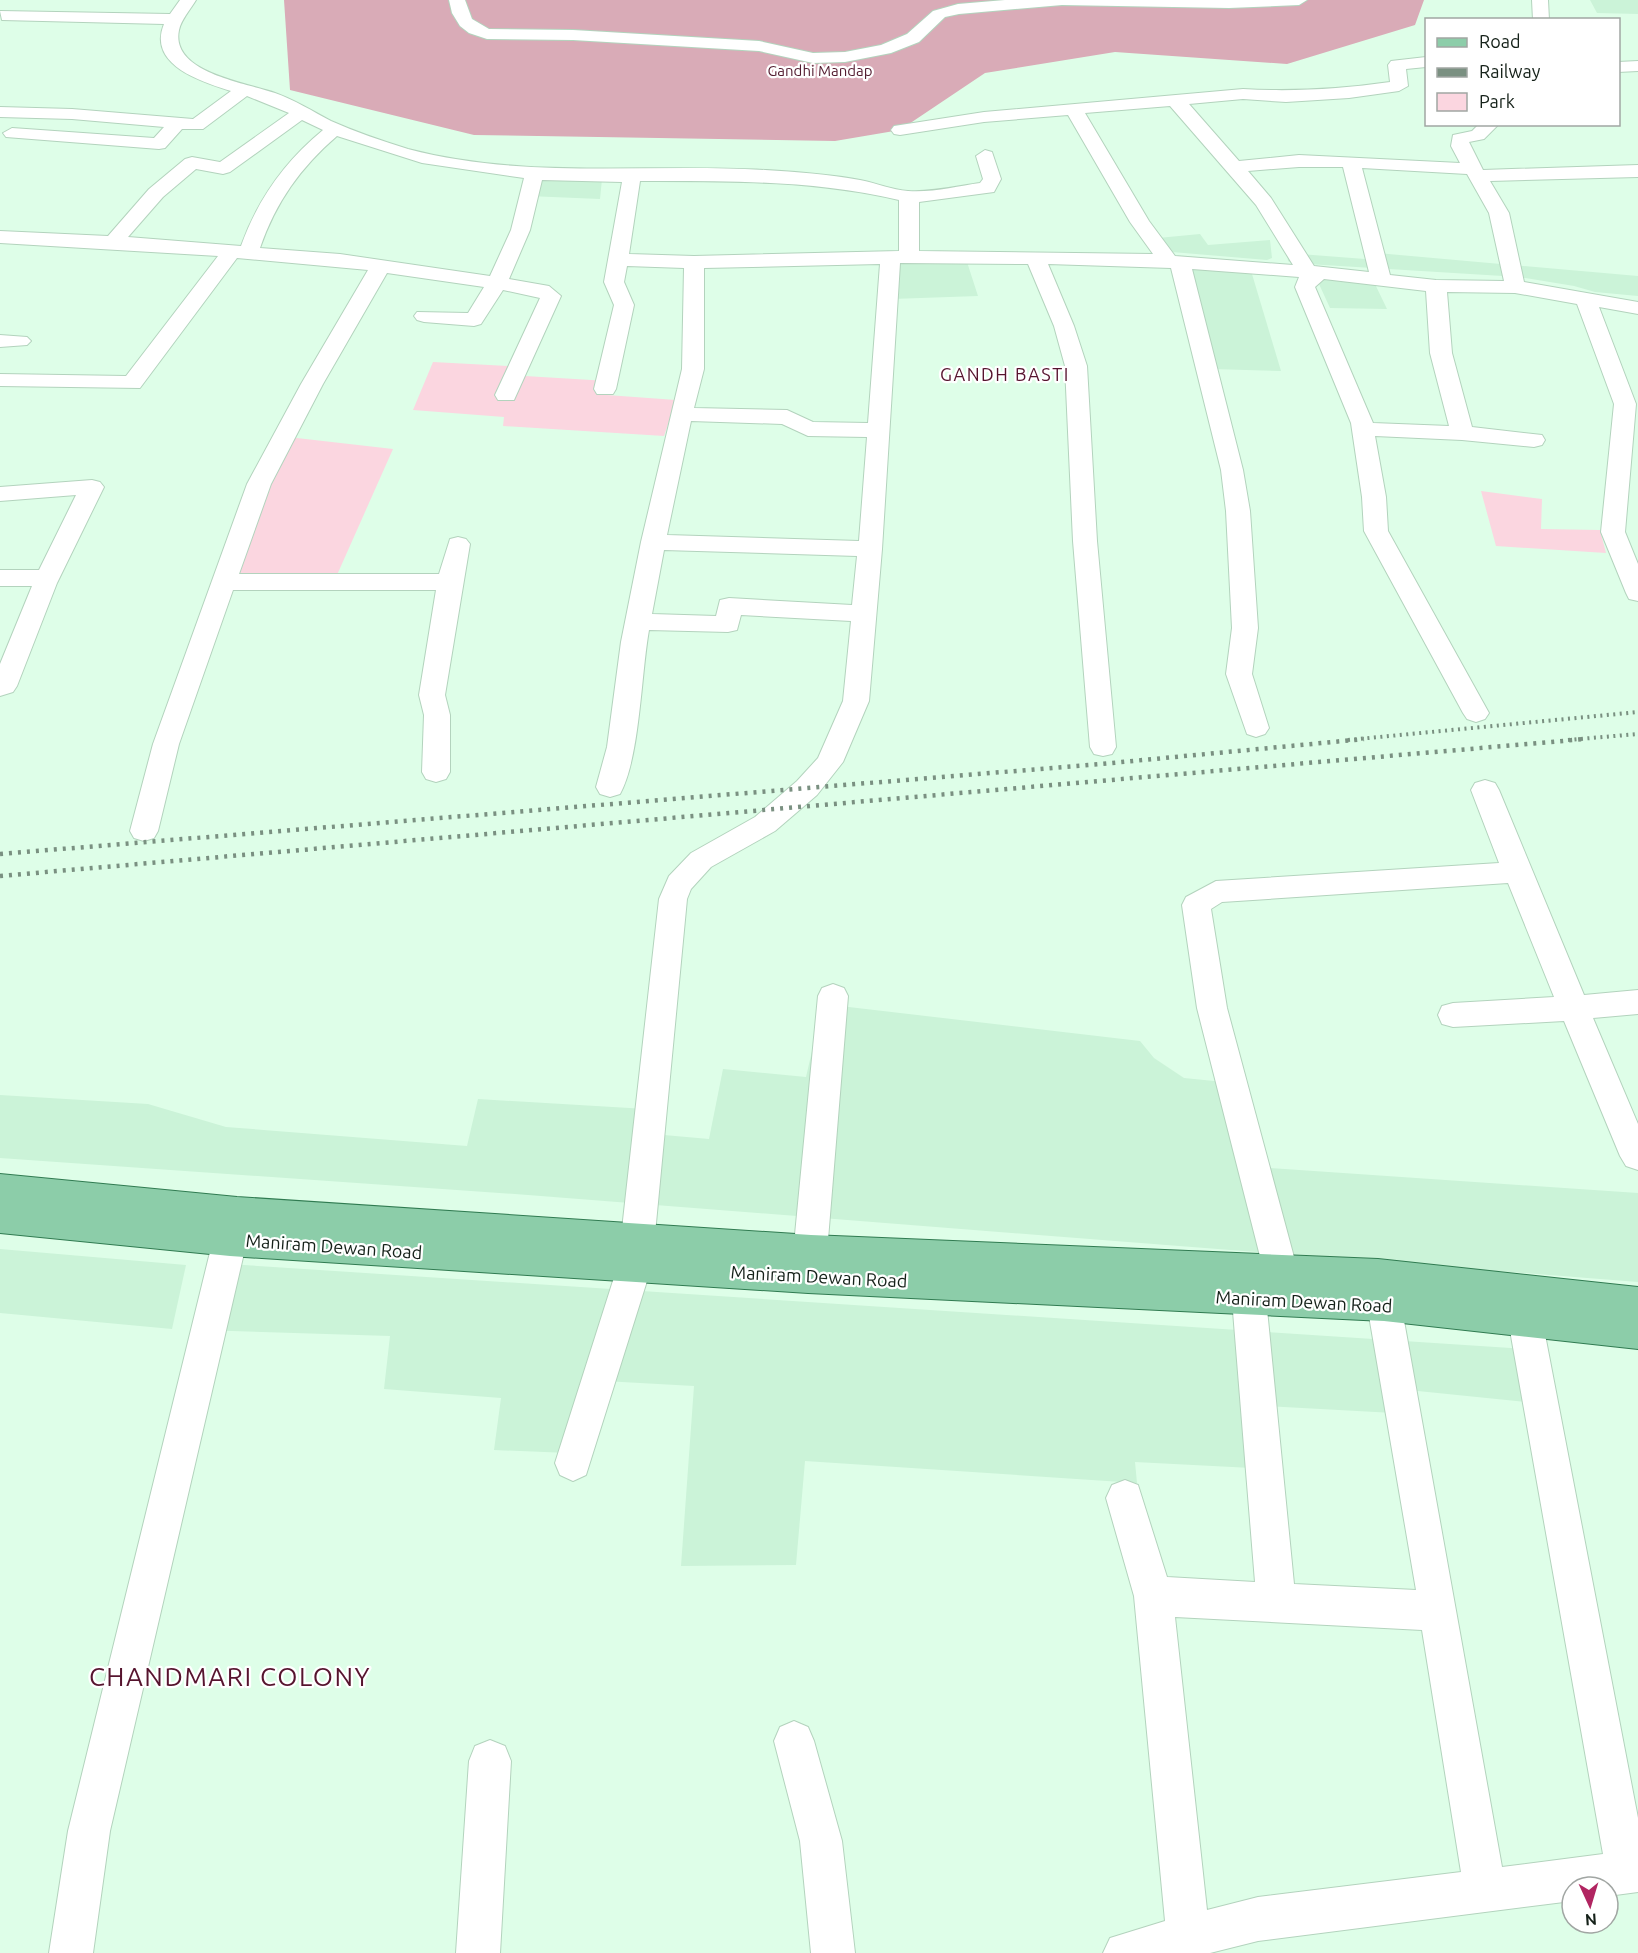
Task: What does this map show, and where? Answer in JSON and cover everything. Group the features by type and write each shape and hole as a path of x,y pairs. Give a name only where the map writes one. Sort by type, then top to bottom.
{"main road":[{"name":"Maniram Dewan Road","path":"0,1190 636,1251 1249,1299 1384,1304 1638,1332"},
{"name":"Maniram Dewan Road","path":"0,1217 230,1240 636,1251"},
{"name":"Maniram Dewan Road","path":"809,1263 1378,1276 1638,1304"}],"street":[{"path":"188,0 169,32 171,53 186,69 303,111 335,129 411,156 505,171 534,173 632,176 774,174 875,187 909,197 987,188 992,179 986,156"},
{"path":"457,0 464,20 474,30 487,34 573,35 759,46 813,58 844,57 885,49 913,38 939,14 976,7 1062,0 1258,3 1299,0"},
{"path":"1540,0 1541,18"},
{"path":"4,12 177,19"},
{"path":"900,130 984,117 1173,99 1243,94 1286,97 1399,86 1397,65 1425,62"},
{"path":"1620,66 1638,66"},
{"path":"0,112 72,114 196,125 245,89"},
{"path":"1173,99 1179,103 1264,202 1314,273"},
{"path":"1074,110 1140,222 1175,262 1232,470 1238,511 1245,628 1239,674 1256,728"},
{"path":"113,242 156,193 192,163 223,168 303,111"},
{"path":"0,133 159,144 178,123"},
{"path":"1488,126 1478,135 1459,139 1460,146 1499,213 1515,287"},
{"path":"0,380 132,383 240,252 255,231 279,187 298,161 335,129"},
{"path":"1232,167 1299,161 1351,162 1475,173 1638,171"},
{"path":"1351,162 1381,280"},
{"path":"424,316 474,321 498,285 532,194 534,173"},
{"path":"605,389 624,305 614,282 632,176"},
{"path":"573,1463 636,1251 673,899 679,884 701,861 765,825 807,788 830,762 856,701 878,430 899,258 909,197"},
{"path":"0,237 113,242 340,260 542,290 551,296 506,395"},
{"path":"1036,258 1064,326 1076,366 1085,541 1102,747"},
{"path":"617,260 694,262 1036,258 1175,262 1436,286 1515,287 1638,308"},
{"path":"610,787 620,747 638,621 653,542 693,369 694,262"},
{"path":"144,831 166,744 222,582 259,484 312,384 380,267"},
{"path":"1314,273 1305,287 1363,429 1374,497 1376,531 1476,713"},
{"path":"1436,286 1441,353 1462,433"},
{"path":"1586,298 1625,404 1613,532 1638,593"},
{"path":"682,414 787,417 808,429 878,430"},
{"path":"1363,429 1462,433 1534,440"},
{"path":"0,494 92,488 47,578 4,686 0,687"},
{"path":"1613,532 1638,533"},
{"path":"653,542 870,549"},
{"path":"436,772 437,716 432,695 458,544"},
{"path":"0,578 47,578"},
{"path":"222,582 450,582"},
{"path":"638,621 728,624 729,606 864,614"},
{"path":"1485,790 1516,872 1576,1008 1630,1146 1638,1156"},
{"path":"1281,1272 1212,1008 1196,905 1216,892 1516,872"},
{"path":"809,1263 833,996"},
{"path":"1453,1015 1638,1002"},
{"path":"71,1953 88,1831 230,1240"},
{"path":"1249,1299 1276,1603"},
{"path":"1384,1304 1439,1611 1485,1890"},
{"path":"1125,1953 1258,1918 1632,1871 1524,1319"},
{"path":"1125,1498 1153,1596 1188,1937"},
{"path":"1153,1596 1439,1611"},
{"path":"794,1741 821,1841 833,1953"},
{"path":"478,1953 490,1761"}],"shaded area":[{"path":"1590,0 1638,0 1638,14 1597,13"},
{"path":"532,178 602,179 600,199 528,196"},
{"path":"1200,234 1208,245 1270,240 1272,258 1267,260 1172,252 1158,238"},
{"path":"1287,253 1378,260 1377,253 1638,276 1638,296 1595,292 1574,286 1519,277 1291,263 1288,261"},
{"path":"967,262 978,296 892,299 894,267 902,263"},
{"path":"1190,268 1252,274 1281,371 1211,369"},
{"path":"1330,277 1374,282 1387,309 1330,308 1319,284"},
{"path":"823,1004 1140,1041 1154,1058 1184,1078 1224,1082 1254,1167 1638,1193 1638,1282 528,1195 0,1158 0,1095 148,1104 226,1127 467,1146 478,1099 663,1110 664,1135 709,1139 723,1069 806,1077"},
{"path":"0,1249 186,1265 172,1329 0,1313"},
{"path":"228,1264 1542,1350 1557,1405 1408,1390 1412,1414 1266,1406 1271,1469 1135,1462 1137,1483 805,1461 796,1565 681,1566 694,1386 586,1380 569,1453 494,1450 501,1398 384,1389 390,1336 199,1330"}],"green space":[{"name":"Gandhi Mandap","path":"284,0 1424,0 1415,25 1287,64 1115,52 985,73 900,130 835,141 474,135 290,90"},
{"path":"433,362 508,366 525,376 608,381 607,395 676,400 664,436 503,426 504,417 413,410"},
{"path":"288,437 393,449 337,575 229,573"},
{"path":"1481,491 1542,499 1541,529 1600,530 1606,553 1496,546"}],"railway":[{"path":"1348,740 1638,712"},
{"path":"1568,740 1638,734"},
{"path":"0,854 1101,764 1364,739"},
{"path":"0,876 1585,739"}],"district":[{"name":"GANDH BASTI","path":"1005,374"},
{"name":"CHANDMARI COLONY","path":"230,1676"}]}
